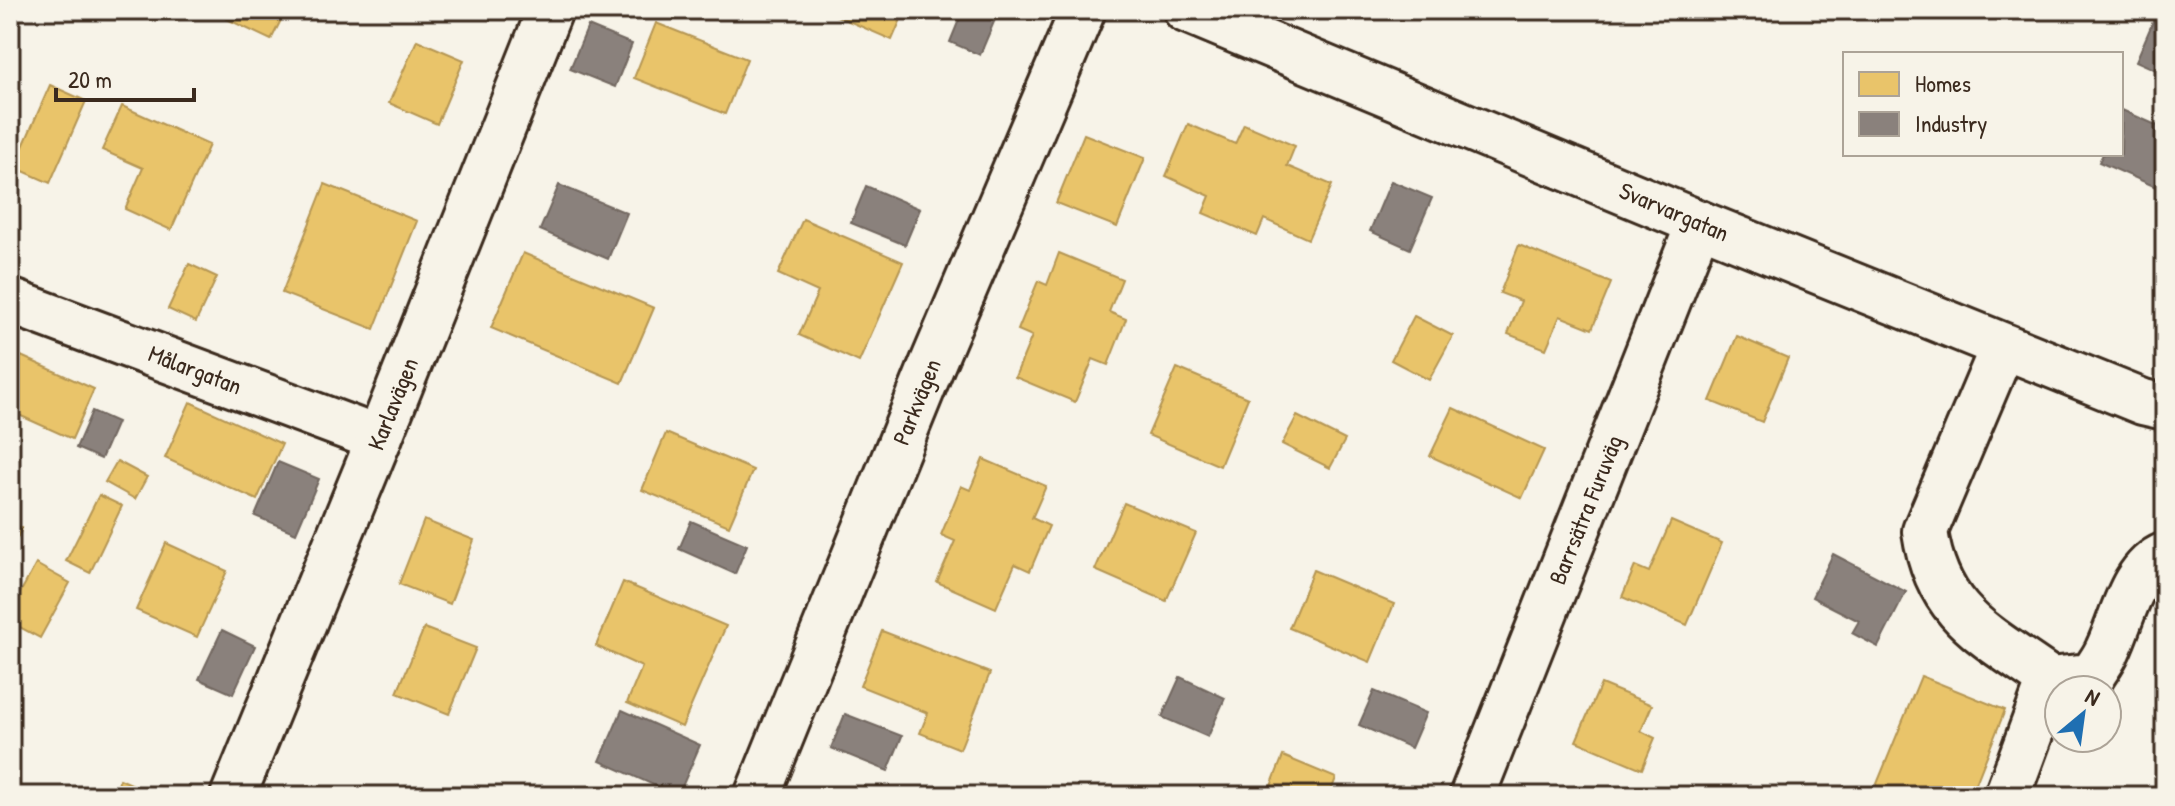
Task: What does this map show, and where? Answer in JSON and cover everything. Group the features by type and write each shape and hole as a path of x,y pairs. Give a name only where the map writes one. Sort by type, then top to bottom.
{"street":[{"name":"Karlavägen","path":"233,796 550,10"},
{"name":"Parkvägen","path":"757,796 932,365 1083,10"},
{"name":"Svarvargatan","path":"1186,10 2003,347 2143,402 2165,407"},
{"name":"Barrsätra Furuväg","path":"1472,796 1699,223"},
{"name":"Målargatan","path":"10,301 379,439"},
{"path":"2003,347 1925,531 1929,560 1945,593 1959,612 2043,675"},
{"path":"2093,674 2107,653 2135,584 2151,561 2165,555"},
{"path":"2007,796 2043,699"}],"building: Homes":[{"path":"229,10 286,10 271,40 225,18"},
{"path":"831,10 905,10 892,40 830,13"},
{"path":"656,23 747,59 725,114 634,78"},
{"path":"417,40 464,60 437,124 389,103"},
{"path":"50,85 86,101 50,183 14,167"},
{"path":"122,106 209,145 171,230 125,209 143,168 102,150"},
{"path":"1188,124 1235,144 1244,124 1295,146 1287,166 1332,185 1308,239 1264,219 1257,236 1203,213 1210,196 1166,176"},
{"path":"1084,134 1145,158 1117,227 1056,203"},
{"path":"325,184 417,221 374,329 282,293"},
{"path":"803,219 903,262 859,362 799,335 818,292 778,274"},
{"path":"1519,245 1611,283 1592,329 1560,316 1546,349 1508,334 1521,301 1500,293"},
{"path":"523,253 654,308 622,383 491,328"},
{"path":"1059,253 1122,279 1109,312 1126,319 1108,365 1093,359 1075,402 1015,377 1032,336 1018,330 1038,281 1047,285"},
{"path":"189,264 217,277 196,322 168,309"},
{"path":"1414,316 1453,336 1429,380 1391,360"},
{"path":"1737,336 1788,358 1762,422 1710,401"},
{"path":"10,351 94,389 72,439 10,411"},
{"path":"1177,368 1248,398 1220,466 1148,435"},
{"path":"190,402 282,444 257,500 165,458"},
{"path":"1453,408 1544,450 1522,498 1430,456"},
{"path":"1297,416 1345,440 1330,468 1282,444"},
{"path":"666,433 753,470 729,526 642,490"},
{"path":"983,459 1046,486 1032,518 1049,526 1030,571 1015,564 996,608 937,582 955,541 941,535 961,486 970,490"},
{"path":"117,461 147,477 135,499 105,482"},
{"path":"99,495 122,506 90,573 66,561"},
{"path":"1124,503 1196,533 1166,601 1095,570"},
{"path":"424,520 474,540 450,604 399,584"},
{"path":"1671,521 1722,543 1687,625 1622,597 1635,566 1649,572"},
{"path":"10,523 22,528 10,554"},
{"path":"166,543 227,571 197,637 136,610"},
{"path":"36,564 70,583 40,638 10,622 10,611"},
{"path":"1313,570 1394,604 1370,662 1289,628"},
{"path":"623,582 726,626 682,727 627,703 642,667 596,646"},
{"path":"424,628 476,648 449,714 397,693"},
{"path":"882,631 990,673 960,749 920,733 928,713 860,686"},
{"path":"1921,676 2005,710 1971,796 1872,796"},
{"path":"1601,684 1652,705 1641,731 1655,738 1642,769 1576,741"},
{"path":"1283,756 1336,778 1329,796 1267,796"},
{"path":"120,779 158,796 113,796"}],"building: Industry":[{"path":"963,10 999,10 980,55 950,42"},
{"path":"2158,10 2165,10 2165,74 2136,61"},
{"path":"588,26 632,44 615,87 570,69"},
{"path":"2123,110 2165,129 2165,191 2099,162 2102,156 2123,156"},
{"path":"1391,181 1432,198 1410,249 1370,231"},
{"path":"559,185 627,213 608,259 540,230"},
{"path":"866,186 920,209 905,245 851,223"},
{"path":"92,411 117,422 101,459 76,448"},
{"path":"278,462 319,479 296,533 255,516"},
{"path":"691,521 747,545 735,574 679,549"},
{"path":"1833,554 1906,592 1878,647 1852,633 1859,621 1812,597"},
{"path":"222,630 255,646 233,694 199,679"},
{"path":"1180,677 1225,698 1208,737 1162,717"},
{"path":"1374,691 1426,713 1411,748 1359,725"},
{"path":"622,710 700,745 678,796 600,761"},
{"path":"845,714 902,736 888,771 831,748"}]}
